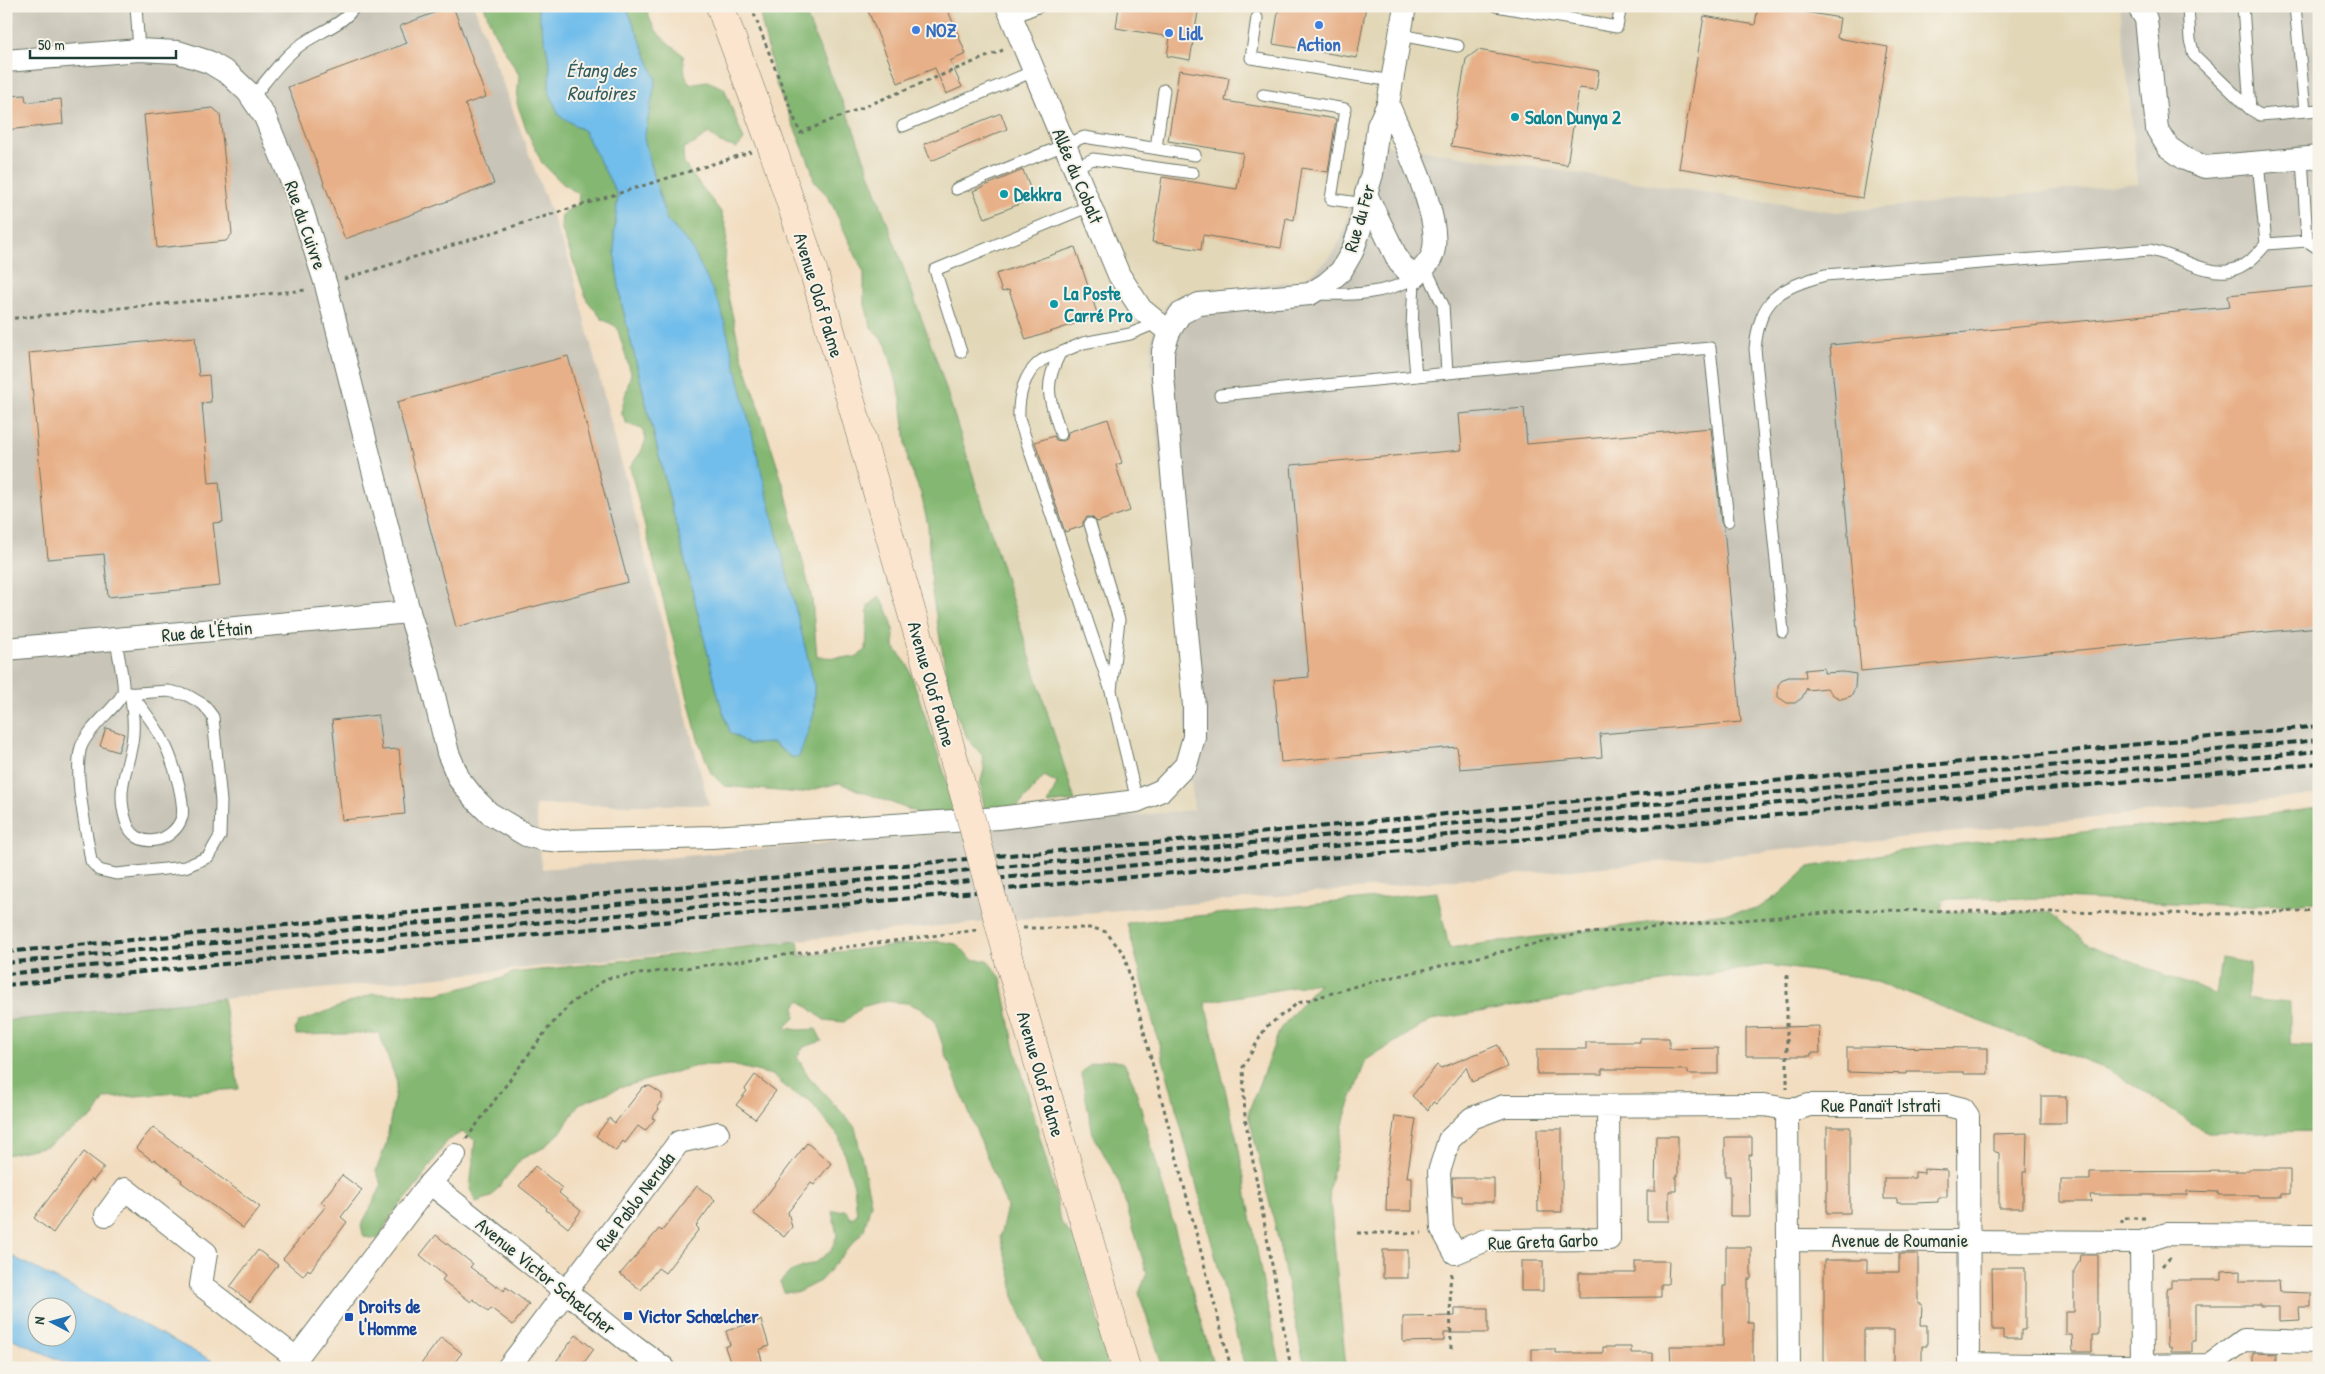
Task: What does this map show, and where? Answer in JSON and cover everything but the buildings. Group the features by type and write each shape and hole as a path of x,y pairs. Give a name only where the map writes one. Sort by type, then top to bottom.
{"main road":[{"name":"Avenue Olof Palme","path":"720,6 774,153 814,273 968,808 1010,964 1126,1368"}],"street":[{"name":"Rue du Fer","path":"1163,328 1180,314 1199,304 1310,294 1326,284 1341,271 1352,252 1360,229 1365,199 1372,174 1378,126 1388,104 1405,6"},
{"path":"2138,6 2146,19 2157,129 2168,148 2185,159 2205,166 2310,158"},
{"name":"Allée du Cobalt","path":"1009,12 1119,275 1141,309 1163,328"},
{"name":"Rue du Cuivre","path":"6,62 139,50 178,52 208,62 229,74 252,98 265,117 297,194 326,284 409,612 428,675 448,753 459,779 489,813 511,828 541,839 562,841 712,838 999,818 1137,801 1162,790 1186,765 1194,737 1194,706 1163,377 1163,328"},
{"path":"1365,199 1399,262 1419,272 1432,254 1433,223 1428,202 1388,104"},
{"name":"Rue de l'Étain","path":"6,649 409,612"},
{"name":"Rue Panaït Istrati","path":"1788,1109 1797,1109 1808,1105 1947,1105 1963,1109 1968,1116 1969,1240"},
{"path":"1455,1254 1442,1229 1439,1172 1450,1140 1472,1118 1504,1106 1764,1106 1788,1109 1789,1368"},
{"name":"Rue Greta Garbo","path":"1455,1254 1486,1240 1609,1239 1608,1106"},
{"name":"Rue Pablo Neruda","path":"508,1368 679,1142 718,1133"},
{"path":"106,1216 125,1189 206,1253 200,1285 293,1363 430,1183 455,1155"},
{"name":"Avenue Victor Schœlcher","path":"430,1183 664,1368"},
{"name":"Avenue de Roumanie","path":"1788,1240 2141,1242 2167,1234 2319,1235"},
{"path":"1969,1240 1969,1364 2142,1367 2210,1365 2244,1340 2319,1342"},
{"path":"2141,1242 2142,1367"}],"lane":[{"path":"136,6 139,50"},
{"path":"252,98 276,69 304,42 328,29 351,12 355,6"},
{"path":"1009,12 1040,6"},
{"path":"1496,6 1617,27 1621,6"},
{"path":"2188,6 2190,40 2194,55 2250,109 2260,115 2319,110"},
{"path":"2243,6 2250,109"},
{"path":"2295,6 2305,111"},
{"path":"1257,18 1251,58 1392,81"},
{"path":"1400,35 1458,46"},
{"path":"903,126 1034,71"},
{"path":"1156,148 1164,90"},
{"path":"1263,95 1344,109 1330,198 1365,199"},
{"path":"956,188 1084,137 1195,155"},
{"path":"2307,241 2310,158"},
{"path":"1074,168 1093,160 1193,173"},
{"path":"1783,632 1754,350 1757,324 1773,298 1792,284 1825,275 2150,250 2184,260 2204,270 2233,271 2253,260 2266,244 2258,162"},
{"path":"961,352 935,270 1090,206"},
{"path":"2266,244 2307,241 2319,249"},
{"path":"1310,294 1337,295 1381,291 1400,286 1419,272"},
{"path":"1419,272 1443,305 1447,373"},
{"path":"1416,376 1412,329 1419,272"},
{"path":"1137,801 1111,691 1019,418 1018,401 1023,386 1041,361 1083,343 1163,328"},
{"path":"1220,395 1710,348 1728,521"},
{"path":"1060,353 1049,380 1048,393 1061,434"},
{"path":"1090,524 1119,620 1111,691"},
{"path":"116,639 126,694 134,718 132,742 120,791 126,822 133,835 143,840 156,841 169,834 182,817 181,796 173,761 156,724 126,694"},
{"path":"168,691 187,695 204,705 213,717 221,802 220,836 208,857 185,867 116,874 99,870 91,861 78,767 81,747 92,728 126,694 168,691"}],"path":[{"path":"751,6 800,134 1022,42"},
{"path":"613,195 753,151"},
{"path":"1291,1368 1245,1118 1243,1067 1266,1027 1298,1003 1363,984 1578,934 1860,910 2237,914 2319,910"},
{"path":"1021,928 1093,928 1106,932 1124,954 1231,1368"},
{"path":"455,1155 546,1031 571,1002 608,978 985,930"},
{"path":"1787,975 1788,1109"},
{"path":"1357,1233 1419,1233 1442,1229"},
{"path":"1451,1349 1450,1285 1455,1254"}],"shaded area":[{"path":"6,6 474,6 571,267 709,805 535,805 542,869 1194,810 1151,365 1152,339 1157,320 1169,302 1188,292 1298,281 1314,272 1329,258 1341,239 1348,217 1361,141 1836,212 2138,183 2120,6 2319,6 2319,795 1704,858 918,928 6,1021"},
{"path":"802,6 2120,6 2138,183 1836,212 1362,141 1348,217 1341,239 1329,258 1314,272 1298,281 1188,292 1151,365 1194,810 1080,820 852,125"}],"green space":[{"path":"484,6 537,6 550,64 549,91 559,115 584,131 618,196 614,235 616,266 622,305 719,699 730,732 748,744 773,743 791,757 814,714 814,683 792,596 691,246 666,219 644,139 656,79 626,6 646,6 655,29 683,55 685,74 689,84 707,81 724,88 744,140 737,148 720,143 709,133 694,144 683,148 684,164 721,212 727,231 724,278 741,353 785,490 812,599 817,657 855,658 866,650 868,606 879,596 891,620 894,647 908,665 958,814 929,817 839,783 800,793 724,786 711,773 698,739 630,467 641,452 646,439 642,429 627,424 621,412 631,373 617,327 602,319 587,300 561,227 562,214 578,204 579,194 563,184 542,163 527,131 517,103 519,75 493,30"},
{"path":"758,6 802,6 852,125 940,370 1075,801 1048,804 1057,783 1044,776 1017,808 985,811 980,785 984,769 982,755 968,739 952,706 931,587 928,526 921,494 908,462 901,399 893,368 886,345 871,327 864,301 864,273 828,196 814,182 811,167 776,84"},
{"path":"2319,808 2319,902 2240,906 2058,898 1943,899 1942,911 2049,912 2089,945 2216,995 2221,958 2250,963 2247,999 2290,1003 2290,1045 2319,1046 2319,1131 2207,1133 2109,1070 1866,978 1766,965 1431,1020 1366,1060 1345,1116 1329,1189 1346,1368 1305,1368 1275,1225 1248,1113 1280,1029 1319,983 1205,1002 1238,1145 1266,1300 1281,1368 1245,1368 1127,923 1437,892 1449,948 1757,909 1781,893 1809,867 1901,851 2030,836 2188,824"},
{"path":"798,941 800,956 938,941 956,944 973,960 987,960 1001,978 1014,1044 1055,1192 1060,1221 1078,1244 1097,1313 1108,1368 1045,1368 1014,1299 1012,1281 1000,1237 1007,1207 946,1055 934,1019 922,1009 907,1003 883,1001 862,1007 844,1022 824,1020 799,1000 795,1008 795,1018 785,1028 800,1030 816,1029 822,1041 804,1047 797,1057 809,1077 855,1127 871,1203 864,1230 820,1281 796,1293 784,1292 780,1282 790,1272 816,1262 831,1251 837,1235 832,1211 845,1210 851,1218 857,1215 854,1186 839,1137 809,1100 793,1093 772,1075 732,1065 700,1065 622,1087 579,1104 560,1133 543,1148 521,1159 491,1197 476,1202 470,1189 475,1140 462,1132 447,1141 412,1192 392,1214 378,1239 364,1237 361,1226 382,1185 376,1171 386,1144 397,1082 379,1033 296,1035 295,1028 299,1022 372,994 437,994 500,979 513,973"},
{"path":"223,998 239,1089 105,1098 94,1116 47,1146 6,1155 6,1021"},
{"path":"1107,1059 1124,1063 1134,1084 1214,1368 1163,1368 1139,1293 1147,1273 1119,1182 1093,1134 1081,1073 1090,1064"}],"water":[{"name":"Étang des Routoires","path":"537,6 626,6 656,79 644,139 666,219 691,246 721,308 814,683 814,714 799,757 791,757 773,743 748,744 730,732 719,699 622,305 616,266 614,235 618,196 584,131 559,115 549,91 550,64"},
{"path":"6,1253 226,1368 77,1368 28,1346 78,1346 78,1296 28,1296 28,1346 6,1336"}],"railway":[{"path":"6,952 1008,855 1178,841 2319,726"},
{"path":"6,963 2319,740"},
{"path":"6,974 2319,751"},
{"path":"6,985 2319,763"}],"place":[{"name":"Action","path":"1319,25"},
{"name":"NOZ","path":"916,30"},
{"name":"Lidl","path":"1169,33"},
{"name":"Salon Dunya 2","path":"1515,117"},
{"name":"Dekkra","path":"1004,194"},
{"name":"La Poste Carré Pro","path":"1054,304"},
{"name":"Victor Schœlcher","path":"628,1316"},
{"name":"Droits de l'Homme","path":"349,1317"}]}
